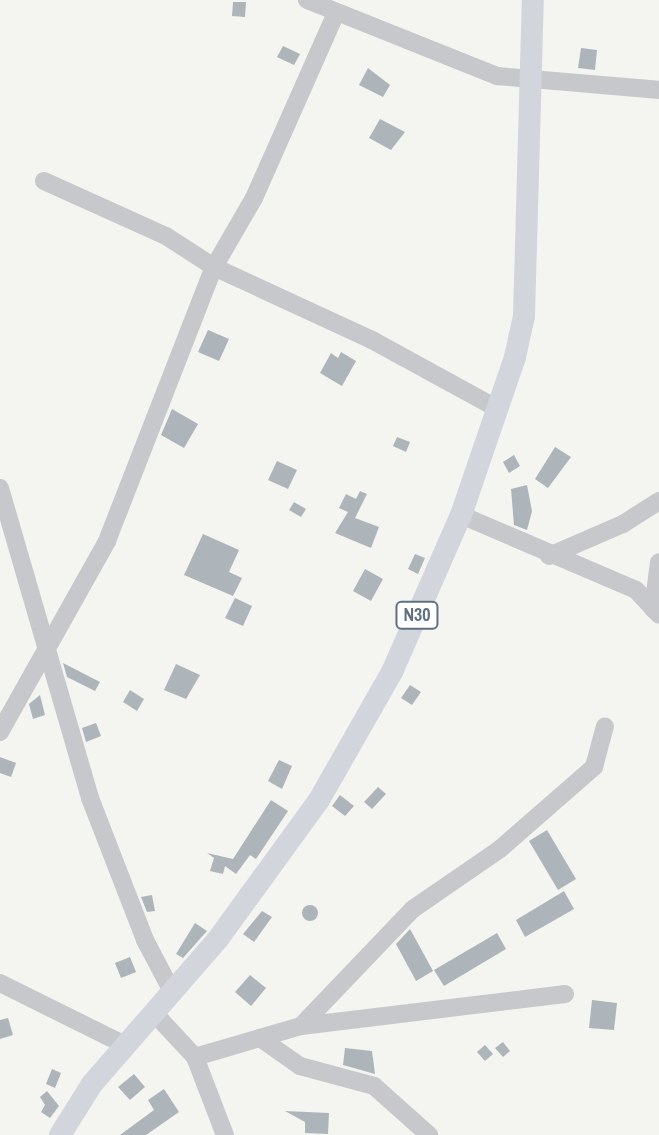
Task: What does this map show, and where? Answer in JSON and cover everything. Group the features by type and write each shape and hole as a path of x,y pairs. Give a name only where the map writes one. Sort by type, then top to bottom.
{"main road":[{"name":"N30","path":"60,1135 125,1045 173,993 319,800 360,733 461,515 498,409 524,316 528,80 533,0"}],"street":[{"path":"307,0 335,15 497,76 528,80 589,80 659,90"},
{"path":"0,732 45,646 107,541 214,267 254,198 335,15"},
{"path":"44,181 166,236 214,267 372,340 498,409"},
{"path":"0,488 5,524 90,798 145,940 173,993"},
{"path":"549,556 623,524 659,501"},
{"path":"461,515 549,556 584,564 623,583 656,612"},
{"path":"656,612 659,562"},
{"path":"301,1026 413,909 500,849 594,767 605,726"},
{"path":"0,983 125,1045"},
{"path":"195,1057 301,1026 565,994"},
{"path":"155,1014 195,1057 225,1135"},
{"path":"260,1038 300,1066 374,1086 429,1135"}],"building":[{"path":"233,2 246,2 245,17 232,16"},
{"path":"283,46 300,54 294,65 277,57"},
{"path":"581,48 597,50 595,70 578,68"},
{"path":"368,68 390,85 383,97 359,85"},
{"path":"380,119 405,132 391,150 369,138"},
{"path":"208,330 229,339 219,361 198,352"},
{"path":"341,352 356,361 342,386 320,373 331,353 338,358"},
{"path":"172,409 198,424 184,448 161,435"},
{"path":"397,437 410,442 406,452 393,446"},
{"path":"555,447 571,457 548,488 535,479"},
{"path":"514,455 520,466 509,473 503,462"},
{"path":"277,461 297,470 288,489 268,480"},
{"path":"527,485 532,511 527,530 514,525 511,489"},
{"path":"360,491 367,494 355,518 379,527 371,548 335,533 348,512 339,508 346,494 356,499"},
{"path":"294,502 306,509 301,517 289,510"},
{"path":"203,534 239,550 229,572 242,578 233,596 184,575"},
{"path":"415,554 425,558 418,574 408,569"},
{"path":"365,569 383,579 371,601 353,591"},
{"path":"235,598 252,606 243,626 225,618"},
{"path":"63,663 100,682 95,691 67,677"},
{"path":"176,664 200,675 186,699 164,690"},
{"path":"410,685 421,692 412,705 401,698"},
{"path":"130,690 144,699 137,711 123,702"},
{"path":"40,695 45,715 33,719 29,704"},
{"path":"96,723 101,736 86,742 82,728"},
{"path":"0,757 16,763 11,777 0,773"},
{"path":"279,760 292,766 282,789 268,781"},
{"path":"378,787 386,794 372,809 364,802"},
{"path":"340,795 354,806 345,816 332,806"},
{"path":"271,800 288,811 256,859 250,855 236,874 225,866 223,874 210,871 214,858 207,853 233,859"},
{"path":"547,830 576,879 558,890 529,841"},
{"path":"564,891 574,909 525,937 516,920"},
{"path":"152,895 155,911 147,912 141,897"},
{"path":"310,905 316,907 316,919 310,921 304,919 302,913 304,907"},
{"path":"262,911 272,917 254,942 243,934"},
{"path":"195,923 207,931 183,958 176,954"},
{"path":"410,929 433,971 416,981 396,944"},
{"path":"497,933 506,949 444,986 434,970"},
{"path":"130,957 136,972 121,978 115,963"},
{"path":"250,975 266,988 251,1006 235,992"},
{"path":"592,1000 617,1003 614,1030 589,1028"},
{"path":"8,1018 13,1035 0,1039 0,1020"},
{"path":"503,1042 510,1051 503,1057 495,1048"},
{"path":"485,1045 493,1054 485,1061 477,1052"},
{"path":"345,1048 372,1051 375,1074 343,1065"},
{"path":"52,1069 61,1073 55,1088 46,1084"},
{"path":"134,1074 145,1087 130,1100 118,1087"},
{"path":"164,1089 179,1112 146,1135 120,1135 154,1110 148,1100"},
{"path":"47,1091 59,1106 50,1118 41,1112 45,1105 40,1097"},
{"path":"285,1111 329,1113 328,1134 305,1133 305,1122"}]}
